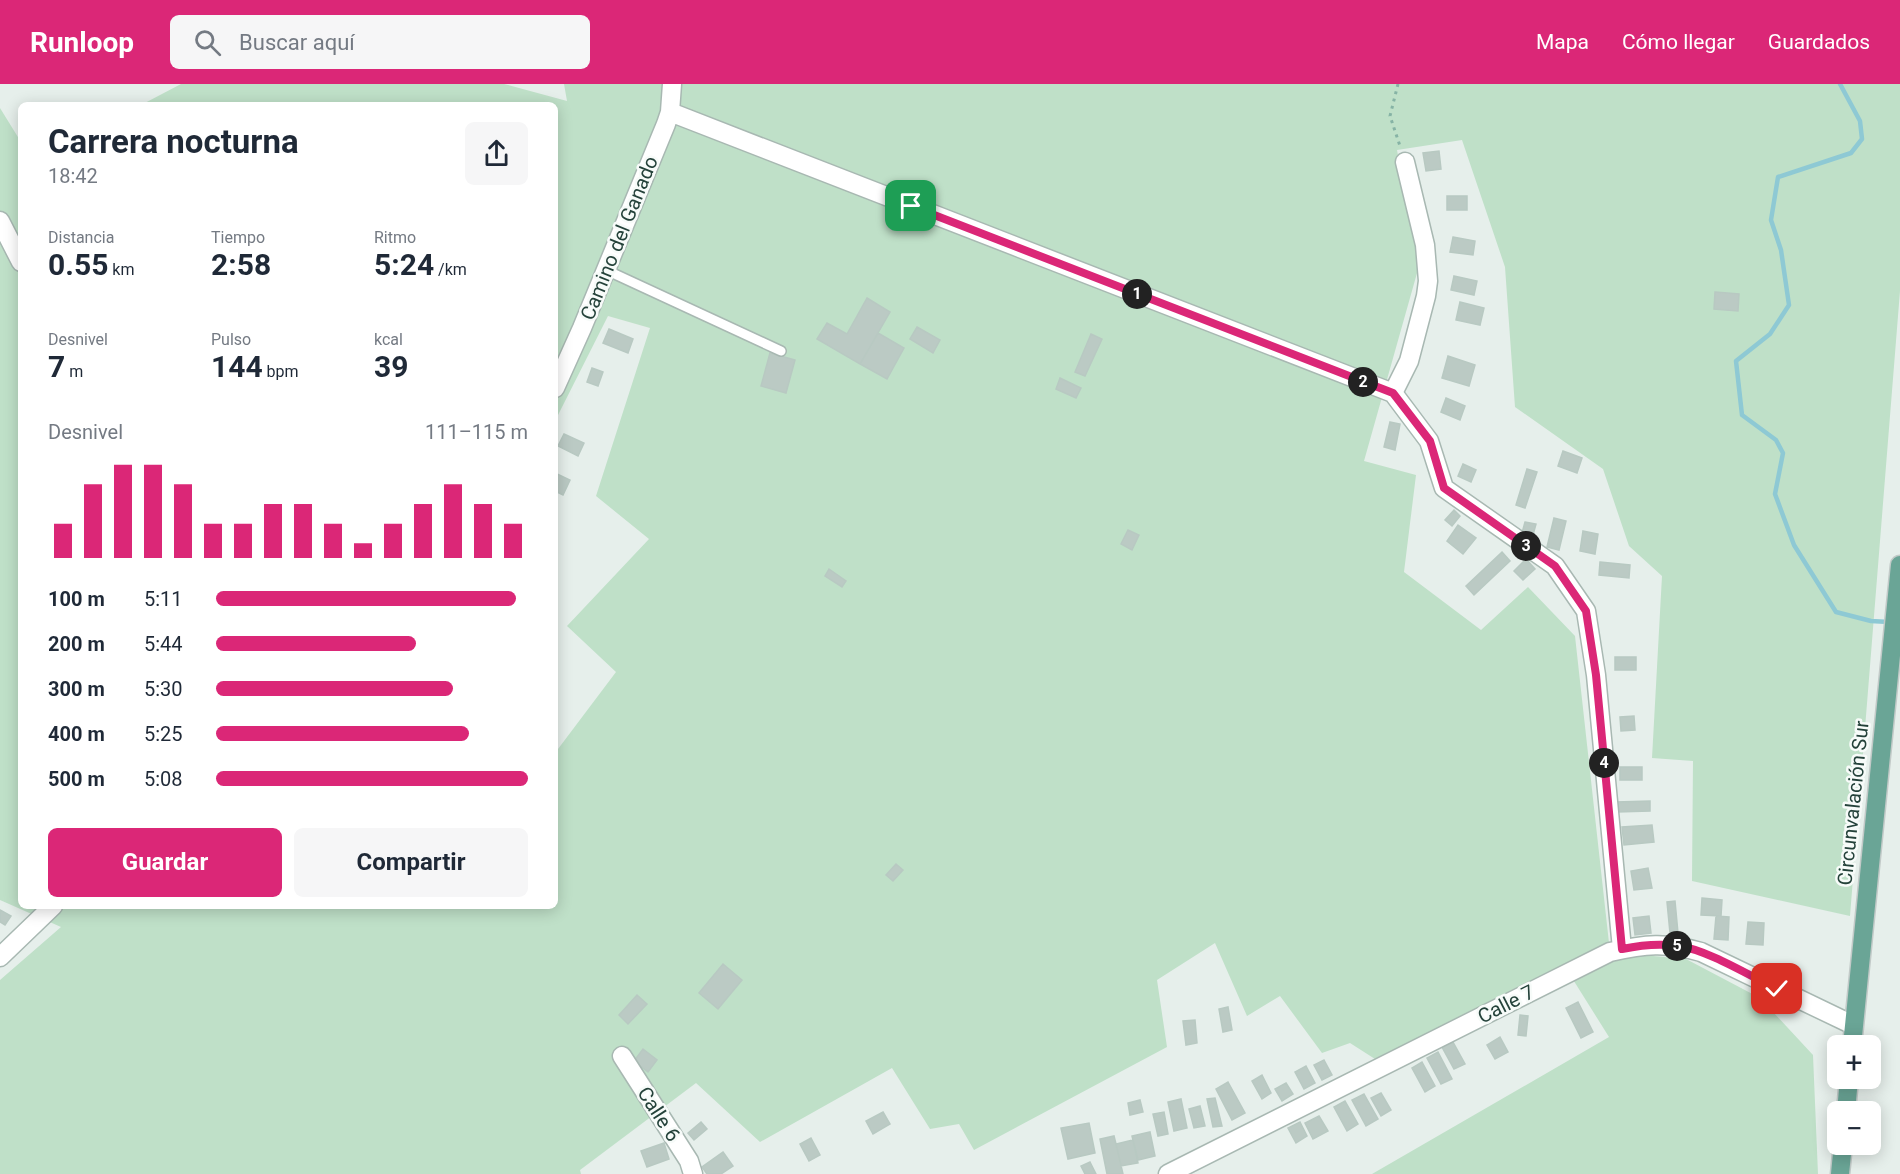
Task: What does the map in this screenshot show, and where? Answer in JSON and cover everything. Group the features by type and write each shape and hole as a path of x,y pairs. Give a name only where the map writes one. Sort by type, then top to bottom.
{"main road":[{"name":"Circunvalación Sur","path":"1853,1035 1900,565"},
{"path":"1840,1174 1842,1155"}],"street":[{"name":"Camino del Ganado","path":"558,381 670,112 672,84"},
{"path":"670,112 1393,393 1430,441 1444,488 1555,566 1586,611 1596,675 1622,949"},
{"path":"1393,393 1409,361 1428,281 1425,245 1405,162"},
{"path":"0,221 18,256"},
{"path":"0,957 50,909"},
{"name":"Calle 7","path":"1171,1173 1610,952 1622,949 1646,944 1679,946 1701,952 1853,1025"},
{"name":"Calle 6","path":"622,1056 689,1161 693,1174"}],"lane":[{"path":"606,270 781,351"}],"path":[{"path":"1398,84 1390,116 1405,162"}],"green space":[{"path":"181,84 504,84 567,101 564,84 1900,84 1900,291 1850,916 1692,881 1693,761 1652,758 1662,576 1629,546 1603,469 1515,407 1505,267 1462,140 1397,150 1419,266 1364,461 1416,475 1404,572 1481,630 1528,587 1575,636 1610,952 1686,959 1760,998 1813,1055 1818,1174 1372,1174 1609,1037 1572,978 1375,1059 1350,1043 1322,1053 1280,996 1247,1016 1215,943 1157,980 1167,1047 974,1150 959,1124 930,1129 892,1068 760,1142 696,1083 580,1170 581,1174 0,1174 0,980 61,927 20,909 558,909 558,749 616,672 567,626 649,539 596,496 650,328 608,316 558,415 558,102 147,102"},
{"path":"0,108 18,137 18,908 0,900"}],"building":[{"path":"1439,151 1441,169 1426,171 1423,153"},
{"path":"1447,196 1467,196 1467,210 1447,210"},
{"path":"1453,237 1475,241 1473,255 1450,252"},
{"path":"1454,276 1477,281 1474,295 1451,290"},
{"path":"1715,292 1739,294 1738,311 1714,309"},
{"path":"867,298 890,312 860,364 817,339 827,323 847,334"},
{"path":"1460,302 1484,308 1480,325 1456,320"},
{"path":"917,327 940,340 933,353 910,339"},
{"path":"609,329 633,339 628,353 603,343"},
{"path":"878,333 904,348 887,379 860,364"},
{"path":"1091,334 1102,339 1085,376 1075,372"},
{"path":"770,353 795,360 786,393 761,386"},
{"path":"1448,356 1475,365 1469,386 1442,378"},
{"path":"592,368 603,372 598,386 587,382"},
{"path":"1060,378 1081,388 1076,398 1056,389"},
{"path":"1446,398 1465,406 1460,420 1441,412"},
{"path":"1390,422 1400,424 1395,450 1384,447"},
{"path":"564,434 584,443 578,456 558,446"},
{"path":"1563,451 1582,458 1577,473 1558,466"},
{"path":"1463,464 1476,470 1471,482 1458,476"},
{"path":"1527,469 1537,472 1525,508 1516,505"},
{"path":"558,474 570,480 563,495 558,492"},
{"path":"1454,510 1460,516 1452,526 1445,520"},
{"path":"1554,518 1566,521 1559,550 1547,547"},
{"path":"1525,522 1536,524 1533,535 1522,533"},
{"path":"1458,525 1476,538 1463,554 1447,541"},
{"path":"1128,530 1139,535 1132,550 1121,544"},
{"path":"1583,531 1598,534 1595,554 1580,551"},
{"path":"1502,552 1510,561 1474,595 1466,586"},
{"path":"1526,559 1535,569 1523,580 1514,571"},
{"path":"1600,562 1630,565 1629,578 1599,575"},
{"path":"829,569 846,581 842,587 825,576"},
{"path":"1615,657 1636,657 1636,670 1615,670"},
{"path":"1634,716 1635,730 1621,731 1620,717"},
{"path":"1620,767 1642,767 1642,780 1620,780"},
{"path":"1650,801 1650,811 1617,812 1616,802"},
{"path":"1652,825 1654,842 1624,845 1622,827"},
{"path":"896,864 903,870 893,881 886,875"},
{"path":"1648,868 1652,888 1634,890 1631,871"},
{"path":"1702,898 1722,900 1721,916 1701,915"},
{"path":"1675,901 1678,933 1670,933 1667,902"},
{"path":"0,910 11,916 5,925 0,922"},
{"path":"1649,916 1651,933 1635,935 1633,918"},
{"path":"1716,916 1729,917 1728,940 1714,939"},
{"path":"1748,922 1764,923 1763,945 1746,944"},
{"path":"723,964 742,980 718,1009 699,993"},
{"path":"637,995 647,1004 628,1024 619,1015"},
{"path":"1578,1002 1593,1032 1581,1038 1566,1008"},
{"path":"1228,1007 1232,1030 1223,1032 1219,1009"},
{"path":"1520,1015 1528,1016 1526,1036 1518,1035"},
{"path":"1195,1020 1197,1043 1186,1045 1183,1021"},
{"path":"1500,1037 1508,1052 1495,1059 1487,1045"},
{"path":"1453,1042 1465,1064 1454,1069 1442,1047"},
{"path":"643,1049 657,1060 648,1072 634,1061"},
{"path":"1438,1052 1452,1079 1441,1084 1427,1058"},
{"path":"1324,1060 1332,1075 1322,1080 1314,1065"},
{"path":"1422,1062 1435,1086 1425,1092 1412,1068"},
{"path":"1306,1066 1315,1083 1304,1089 1295,1072"},
{"path":"1262,1075 1271,1093 1262,1099 1252,1081"},
{"path":"1228,1082 1245,1113 1232,1120 1216,1089"},
{"path":"1286,1083 1293,1094 1282,1101 1275,1089"},
{"path":"1381,1093 1391,1110 1381,1116 1371,1098"},
{"path":"1364,1094 1378,1119 1366,1126 1352,1100"},
{"path":"1215,1098 1222,1126 1213,1127 1207,1099"},
{"path":"1181,1099 1187,1128 1174,1131 1168,1102"},
{"path":"1140,1100 1143,1112 1130,1115 1128,1103"},
{"path":"1345,1101 1358,1124 1347,1131 1334,1107"},
{"path":"1200,1106 1205,1126 1194,1128 1189,1109"},
{"path":"883,1112 890,1124 873,1134 866,1121"},
{"path":"1164,1112 1168,1134 1158,1136 1153,1114"},
{"path":"1319,1116 1328,1131 1313,1139 1305,1123"},
{"path":"701,1122 707,1129 694,1140 688,1133"},
{"path":"1300,1122 1307,1136 1296,1143 1288,1128"},
{"path":"1089,1123 1095,1153 1068,1159 1061,1128"},
{"path":"1150,1132 1155,1156 1138,1160 1132,1136"},
{"path":"1114,1136 1123,1174 1107,1174 1100,1139"},
{"path":"811,1138 820,1155 809,1161 800,1144"},
{"path":"1133,1140 1138,1163 1121,1166 1116,1144"},
{"path":"664,1143 669,1159 647,1167 641,1151"},
{"path":"723,1152 733,1166 721,1174 707,1174 702,1167"},
{"path":"1090,1162 1096,1174 1085,1174 1081,1166"}],"waterway":[{"path":"1840,84 1860,121 1862,139 1851,153 1778,177 1771,220 1781,250 1789,305 1770,334 1736,361 1742,415 1776,440 1783,453 1775,494 1794,545 1836,612 1871,621 1889,622"}],"route":[{"path":"911,206 1393,393 1430,441 1444,488 1555,566 1586,611 1596,675 1622,949 1646,944 1679,946 1701,952 1777,989"}]}
